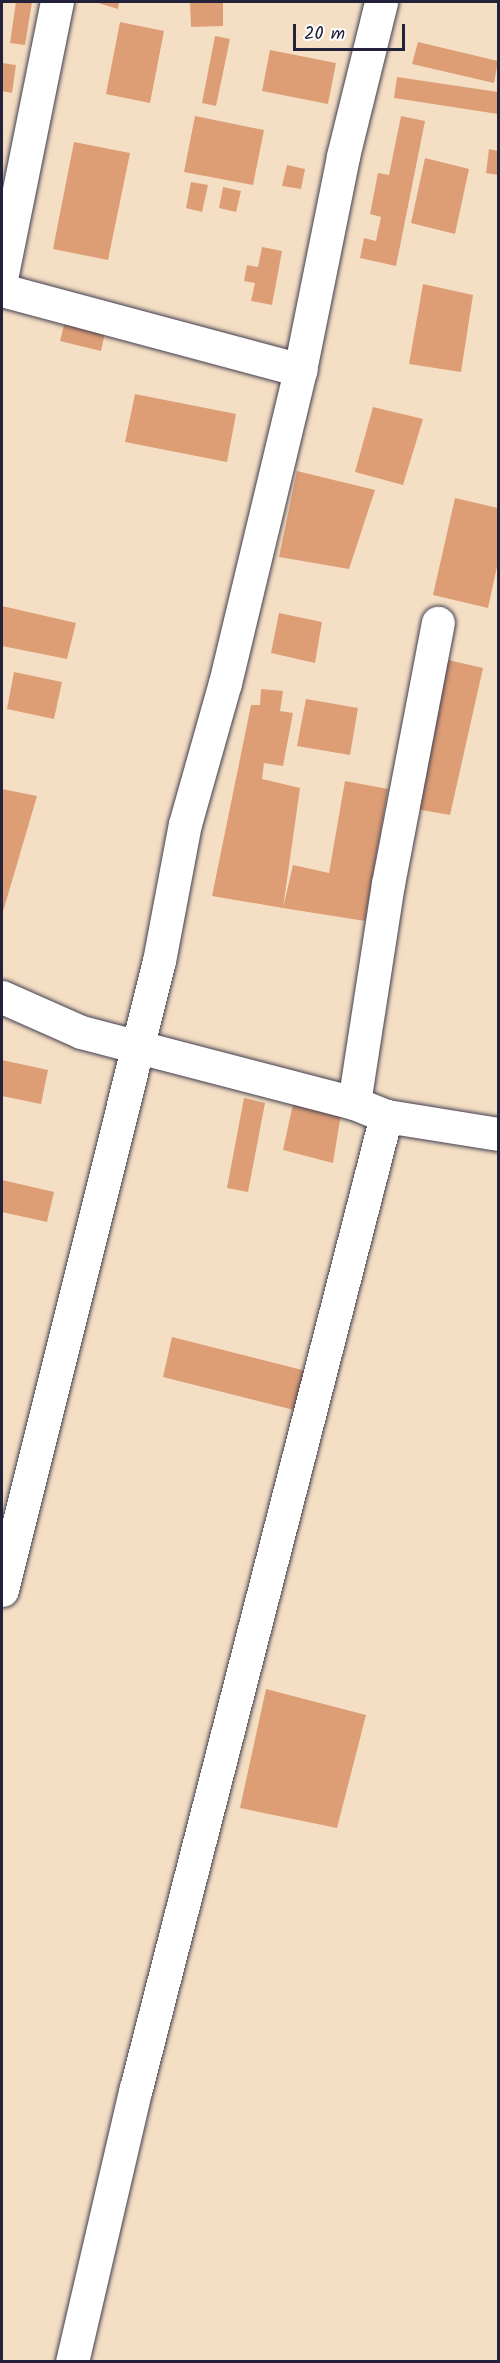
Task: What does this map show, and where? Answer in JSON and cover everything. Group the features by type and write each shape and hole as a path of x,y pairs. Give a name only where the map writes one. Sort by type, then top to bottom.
{"street":[{"path":"2,273 57,2"},
{"path":"2,1590 159,961 185,824 225,684 300,370 343,156 381,2"},
{"path":"2,290 300,370"},
{"path":"354,1103 388,884 438,623"},
{"path":"2,997 81,1032 354,1103 386,1116 498,1134"},
{"path":"72,2361 154,2019 386,1116"}],"building":[{"path":"16,2 32,2 25,45 10,43"},
{"path":"95,2 119,2 118,9"},
{"path":"190,2 223,2 223,26 191,27"},
{"path":"120,22 164,31 150,103 106,94"},
{"path":"215,36 230,39 216,106 202,103"},
{"path":"418,42 498,61 494,83 412,64"},
{"path":"270,50 336,63 328,104 262,91"},
{"path":"2,63 16,65 12,93 2,91"},
{"path":"397,77 498,92 498,114 394,98"},
{"path":"195,116 264,130 253,185 184,172"},
{"path":"401,116 425,121 396,266 360,258 364,238 376,241 381,217 370,214 378,173 389,175"},
{"path":"74,142 130,153 108,260 53,249"},
{"path":"489,149 498,151 498,175 486,173"},
{"path":"425,158 469,169 455,234 411,223"},
{"path":"287,165 305,169 301,189 282,186"},
{"path":"191,182 208,185 202,212 186,208"},
{"path":"223,187 241,191 236,212 219,208"},
{"path":"262,247 282,251 272,305 251,301 255,283 244,281 247,265 258,267"},
{"path":"423,284 473,295 461,372 409,364"},
{"path":"67,313 107,323 101,351 60,341"},
{"path":"135,394 236,414 227,462 125,442"},
{"path":"373,407 423,419 403,485 355,472"},
{"path":"297,471 375,490 349,569 279,557"},
{"path":"455,498 498,508 498,562 488,608 433,595"},
{"path":"2,606 76,623 67,659 2,646"},
{"path":"279,613 322,622 315,663 271,653"},
{"path":"444,659 483,668 450,815 410,808"},
{"path":"14,672 62,682 54,719 7,709"},
{"path":"261,689 283,691 280,711 293,713 283,766 264,763 262,779 300,788 283,908 212,896 251,705 260,705"},
{"path":"306,699 358,708 350,755 297,746"},
{"path":"345,781 388,789 365,921 283,908 293,865 329,873"},
{"path":"2,789 37,796 2,915"},
{"path":"2,1060 48,1070 41,1104 2,1096"},
{"path":"244,1098 265,1103 248,1192 227,1188"},
{"path":"293,1104 341,1114 333,1163 283,1150"},
{"path":"2,1180 54,1192 47,1222 2,1212"},
{"path":"172,1337 310,1372 302,1412 163,1377"},
{"path":"266,1689 366,1715 337,1828 240,1808"}]}
